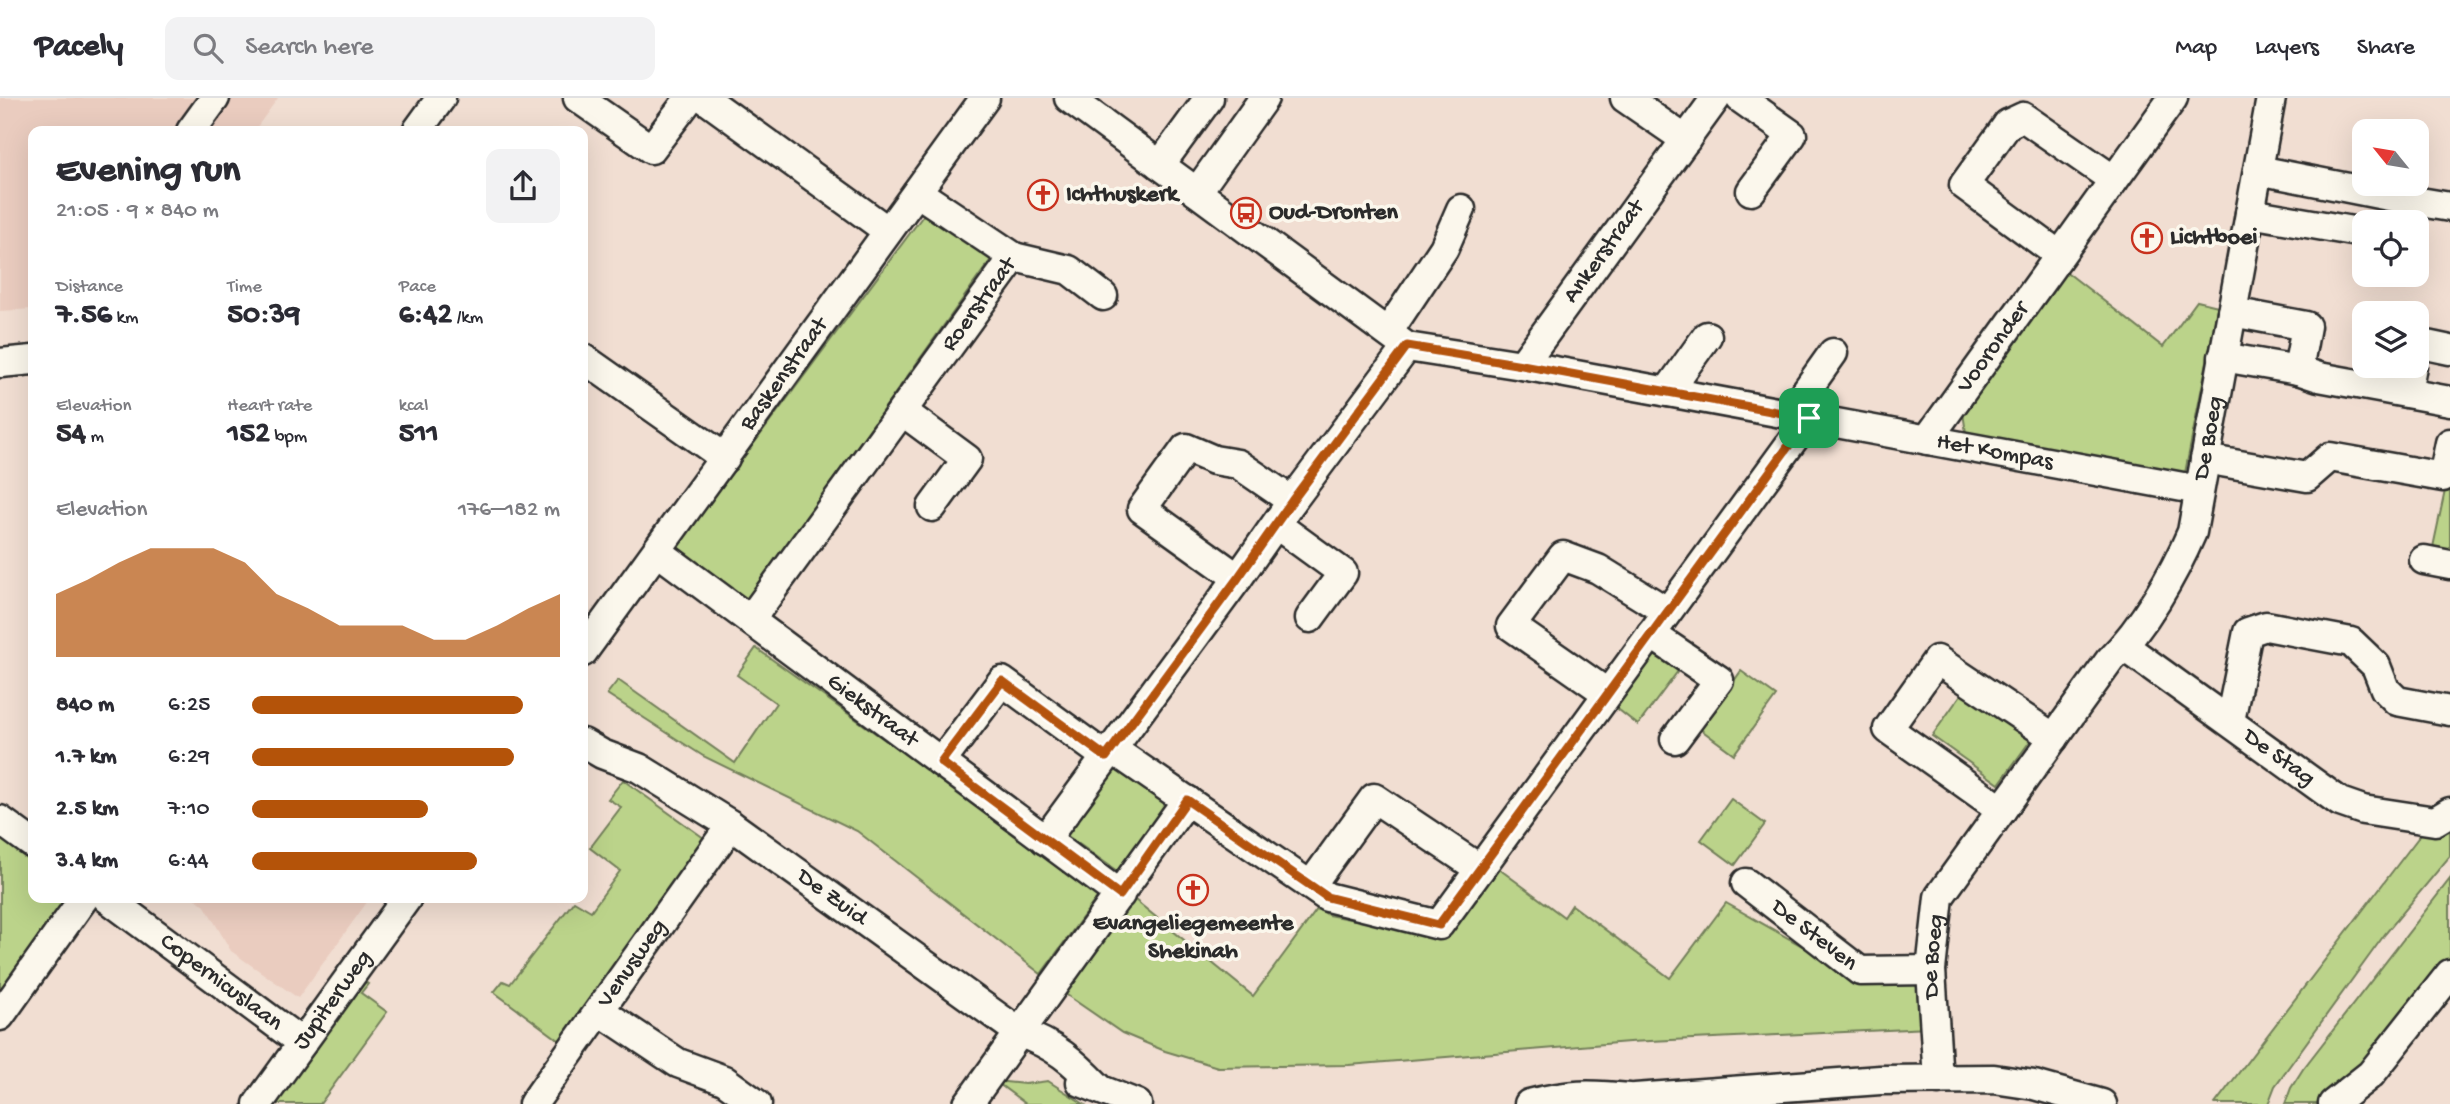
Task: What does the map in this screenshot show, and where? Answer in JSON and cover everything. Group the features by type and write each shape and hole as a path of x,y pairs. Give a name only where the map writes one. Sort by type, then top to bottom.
{"street":[{"path":"195,126 215,98"},
{"path":"578,98 651,149 690,98"},
{"path":"704,98 888,232"},
{"name":"Baskenstraat","path":"588,645 985,98"},
{"path":"1069,98 1398,339"},
{"path":"1160,165 1209,98"},
{"path":"1196,192 1264,98"},
{"path":"1625,98 1686,140"},
{"name":"Ankerstraat","path":"1522,365 1716,98"},
{"path":"1740,98 1792,135 1751,191"},
{"name":"Vooronder","path":"1927,440 2173,98"},
{"name":"De Boeg","path":"1938,1080 1931,970 1939,897 2110,660 2124,646 2178,564 2192,532 2271,98"},
{"path":"2059,256 1964,185 2008,111 2023,117 2114,180"},
{"path":"2258,170 2350,188 2409,210"},
{"name":"Roerstraat","path":"750,620 1014,257 917,191"},
{"path":"2422,210 2450,207"},
{"path":"1045,840 1292,501 1398,339 1461,209"},
{"path":"2250,213 2352,231"},
{"path":"1014,257 1069,270 1103,296"},
{"path":"2232,312 2306,326 2298,370"},
{"path":"1667,392 1707,336"},
{"name":"Het Kompas","path":"1398,339 1522,365 2199,490"},
{"path":"0,346 28,343"},
{"path":"2429,345 2450,349"},
{"path":"941,762 1002,681 1109,753 1187,800 1327,897 1439,925 1659,622 1799,417 1833,352"},
{"path":"2224,357 2298,370 2319,377 2409,379 2450,401"},
{"path":"0,363 28,360"},
{"path":"588,362 724,458"},
{"path":"902,411 967,459 932,507"},
{"path":"2205,459 2307,477 2330,457 2443,478 2450,443"},
{"path":"1238,578 1142,509 1186,448 1214,460 1238,464 1292,501"},
{"path":"1276,525 1343,573 1310,618"},
{"name":"Giekstraat","path":"657,551 1120,895"},
{"path":"1607,693 1511,626 1563,556 1598,569 1659,622 1719,680 1675,739"},
{"path":"2230,721 2248,632 2266,625 2351,642 2376,666 2385,689 2397,701 2450,711"},
{"name":"De Stag","path":"2124,646 2340,802 2363,810 2435,821 2450,812"},
{"path":"2002,810 1888,729 1937,660 2054,738"},
{"name":"De Zuid","path":"588,727 624,750 639,768"},
{"name":"De Zuid","path":"588,746 639,768 731,825 1020,1033 1043,1041 1070,1058 1098,1087 1137,1104"},
{"path":"1311,885 1374,798 1479,869"},
{"path":"968,1104 1187,800"},
{"path":"0,820 28,840"},
{"name":"Venusweg","path":"533,1104 731,825"},
{"name":"De Steven","path":"1745,883 1860,971 1931,970"},
{"path":"0,1016 80,903"},
{"name":"Copernicuslaan","path":"114,903 302,1043"},
{"name":"Jupiterweg","path":"258,1104 403,903"},
{"path":"2333,1104 2371,1074 2450,974"},
{"path":"600,1011 678,1063 724,1080 757,1104"},
{"path":"1529,1104 1562,1096 1588,1094 1627,1102 1880,1080 1994,1079 2034,1085 2093,1103"}],"shaded area":[{"path":"0,98 278,98 258,126 28,126 28,309 0,311"},
{"path":"201,903 366,903 298,998 231,951"}],"green space":[{"path":"925,213 992,258 745,603 674,551"},
{"path":"2064,270 2163,347 2197,301 2218,306 2185,473 1966,433 1963,413"},
{"path":"2450,467 2450,556 2432,552"},
{"path":"756,648 1098,896 1041,974 857,831 703,756 607,694 618,680 735,763 776,703 737,675"},
{"path":"1653,652 1678,671 1638,725 1614,706"},
{"path":"1741,671 1776,696 1734,754 1700,729"},
{"path":"1965,689 2033,737 1999,784 1932,736"},
{"path":"1111,764 1167,803 1117,871 1062,832"},
{"path":"623,780 708,841 563,1043 494,992 503,981 510,984 572,903 591,911 620,871 590,848 621,807 608,799"},
{"path":"1731,799 1765,824 1735,865 1701,840"},
{"path":"2450,824 2450,856 2385,934 2275,1086 2268,1104 2215,1104 2424,830 2442,834"},
{"path":"0,833 28,853 28,903 67,903 0,996"},
{"path":"1495,866 1564,917 1572,905 1670,978 1726,903 1850,973 1926,974 1929,1028 1629,1042 1349,1065 1218,1067 1165,1051 1122,1033 1061,991 1130,896 1253,996 1318,908 1328,915 1443,936"},
{"path":"2450,879 2450,980 2322,1104 2285,1104 2303,1069"},
{"path":"361,979 368,984 361,993 387,1012 320,1104 270,1104"},
{"path":"995,1081 1025,1084 1048,1081 1084,1104 1026,1104"}],"place":[{"name":"Ichthuskerk","path":"1043,195"},
{"name":"Oud-Dronten","path":"1246,213"},
{"name":"Lichtboei","path":"2147,238"},
{"name":"Evangeliegemeente Shekinah","path":"1193,890"}],"route":[{"path":"1407,346 1809,418 1439,925 1327,897 1187,800 1120,895 941,762 1002,681 1106,757 1407,346"}]}
